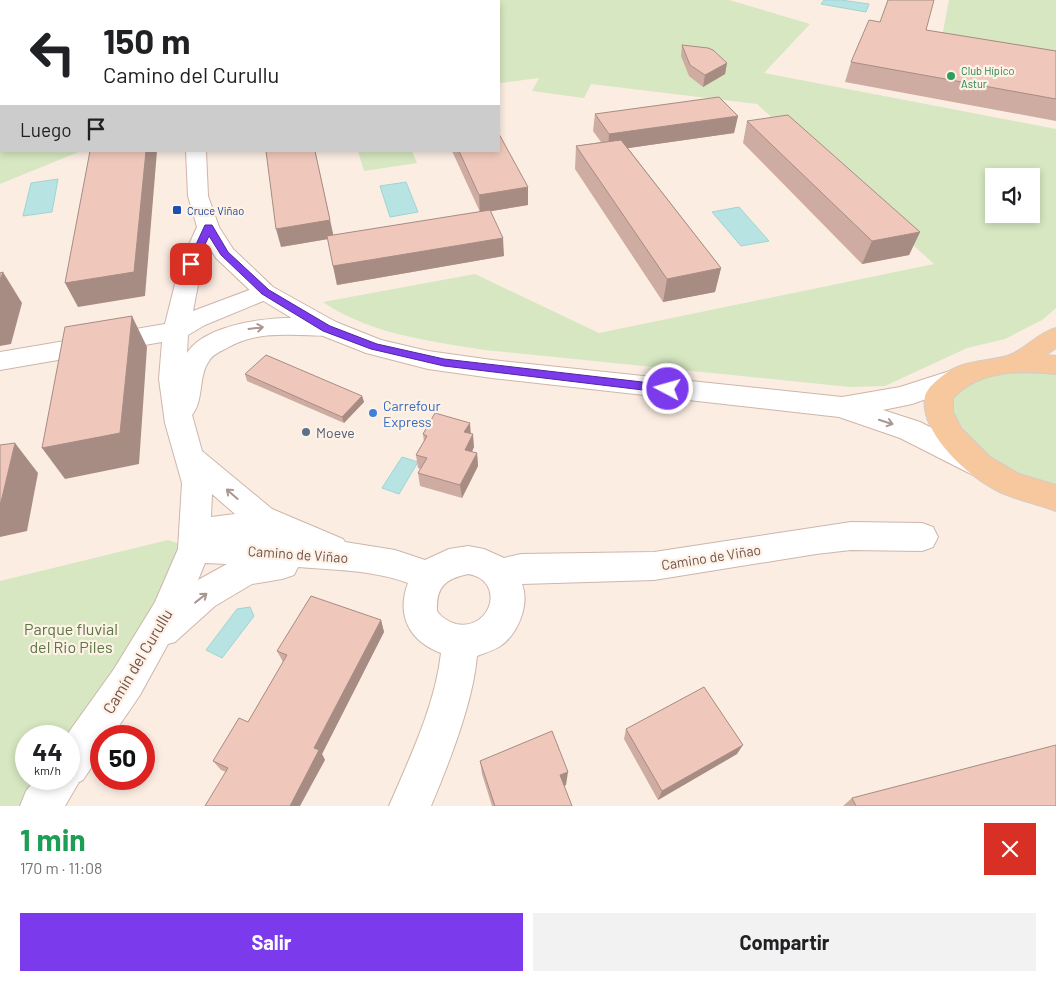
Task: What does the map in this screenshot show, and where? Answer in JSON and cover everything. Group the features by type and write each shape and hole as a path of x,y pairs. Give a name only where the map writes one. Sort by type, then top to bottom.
{"main road":[{"path":"1016,363 1056,336"},
{"path":"1056,365 1016,363 984,368 956,378 939,395 939,412 950,435 980,465 1009,483 1056,498"}],"street":[{"path":"196,152 198,196 208,227 224,253 265,292 326,328 375,347 428,360 502,370 840,407 910,430 980,465"},
{"path":"208,227 191,264 176,331 172,379 179,424 197,483 194,540 228,528 282,527"},
{"path":"0,361 176,331 196,320 265,292"},
{"path":"179,424 190,377 199,354 211,336 265,292"},
{"path":"199,354 226,336 250,328 279,326 326,328"},
{"path":"840,407 902,397 956,378"},
{"path":"190,458 261,518 352,557"},
{"name":"Camino de Viñao","path":"500,574 521,569 654,566 851,536 922,537"},
{"name":"Camino de Viñao","path":"194,540 272,551 352,557 394,564 428,576"},
{"name":"Camín del Curullu","path":"80,750 127,682 168,612 194,540"},
{"path":"151,641 203,595 246,570 352,557"},
{"path":"465,560 485,563 500,574 506,583 509,601 506,614 494,630 478,639 460,642 440,637 428,628 421,617 419,598 428,576 450,562 465,560"},
{"path":"410,806 429,763 457,676 460,642"},
{"path":"41,806 52,790"}],"green space":[{"path":"500,0 729,0 810,24 764,73 1056,129 1056,308 1042,320 1005,339 967,348 885,386 850,387 485,350 401,335 380,329 341,313 323,302 475,274 599,333 934,264 757,104 591,84 584,98 532,91 539,78 500,83"},
{"name":"Club Hípico Astur","path":"949,0 1056,0 1056,65 940,47"},
{"path":"0,152 79,152 0,184"},
{"path":"358,152 412,152 417,163 364,171"},
{"path":"1056,365 1056,498 1009,483 939,412 956,378"},
{"name":"Parque fluvial del Rio Piles","path":"168,540 194,549 127,682 97,725 90,725 90,736 80,750 80,725 15,725 15,790 52,790 41,806 0,806 0,581"}],"water":[{"path":"824,0 841,0 869,4 866,12 821,4"},
{"path":"58,179 52,212 23,216 31,183"},
{"path":"406,182 418,212 390,217 380,186"},
{"path":"739,207 769,241 741,246 712,212"},
{"path":"402,457 418,462 399,494 382,488"},
{"path":"250,607 254,616 222,658 206,650 237,609"}],"building":[{"path":"888,0 934,0 926,30 1056,51 1056,99 851,62 869,20 880,22"},
{"path":"682,45 713,50 727,63 705,75 690,65"},
{"path":"719,97 738,116 609,134 595,114"},
{"path":"788,115 920,232 872,241 747,121"},
{"path":"500,136 528,187 479,195 459,152 500,152"},
{"path":"621,140 721,268 667,279 576,146"},
{"path":"90,152 146,152 134,272 65,283"},
{"path":"266,152 315,152 330,220 276,229"},
{"path":"490,210 503,238 333,266 327,236"},
{"path":"132,316 120,433 42,448 65,327"},
{"path":"266,355 362,396 342,417 245,374"},
{"path":"435,413 470,423 464,432 473,434 465,450 477,453 460,485 418,473 427,458 416,455 427,436 423,434"},
{"path":"15,443 1,502 0,502 0,445"},
{"path":"311,596 381,620 314,748 319,750 290,806 205,806 228,768 213,761 239,718 248,722 287,655 277,651"},
{"path":"704,687 743,745 662,791 626,729"},
{"path":"552,731 568,772 560,775 572,806 495,806 480,761"},
{"path":"1056,745 1056,806 856,806 852,798"}],"place":[{"name":"Club Hípico Astur","path":"951,76"},
{"name":"Cruce Viñao","path":"177,210"},
{"name":"Carrefour Express","path":"373,413"},
{"name":"Moeve","path":"306,432"}],"route":[{"path":"191,264 208,227 224,253 265,292 326,328 375,347 428,360 668,389"}]}
